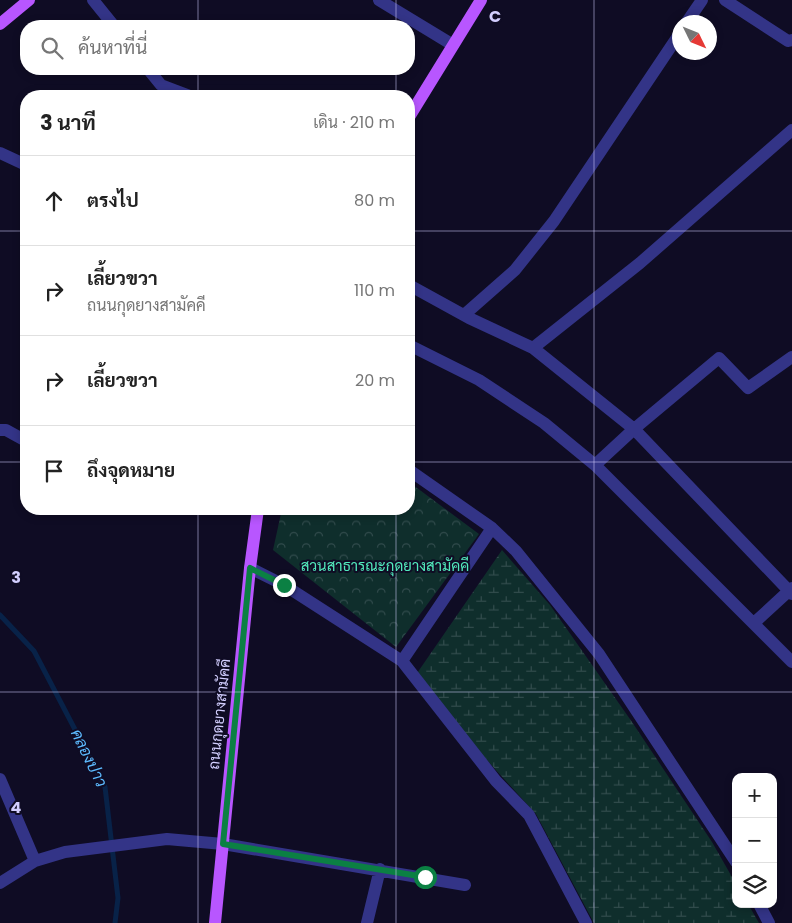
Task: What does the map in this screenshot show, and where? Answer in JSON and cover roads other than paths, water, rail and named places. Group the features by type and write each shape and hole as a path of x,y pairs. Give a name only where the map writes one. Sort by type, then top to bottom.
{"main road":[{"path":"0,24 29,0"},
{"path":"415,107 481,0"},
{"path":"453,45 492,0"},
{"name":"ถนนกุดยางสามัคคี","path":"215,923 250,568 257,515"}],"street":[{"path":"93,0 109,20"},
{"path":"379,0 412,20"},
{"path":"691,15 702,0"},
{"path":"725,0 788,41 792,40"},
{"path":"415,22 453,45"},
{"path":"464,315 515,270 554,221 672,45"},
{"path":"153,75 161,85 174,90"},
{"path":"533,348 640,263 792,130"},
{"path":"0,153 20,162"},
{"path":"415,288 464,315 533,348 634,429 791,591 754,623"},
{"path":"415,348 479,380 544,423 595,465 792,662"},
{"path":"595,465 634,429 719,358 748,388 792,357"},
{"path":"0,430 6,430 20,438"},
{"path":"415,474 492,528 516,551 599,654 732,856"},
{"path":"402,661 492,528"},
{"path":"250,568 314,603 402,661 496,781 529,815 586,923"},
{"path":"0,779 35,861"},
{"path":"0,883 35,861 66,852 167,839 223,844 466,885"},
{"path":"367,923 380,869"},
{"path":"761,908 770,923"}],"waterway":[{"name":"คลองปาว","path":"0,615 34,651 105,787 118,898 115,923"}],"park label":[{"name":"สวนสาธารณะกุดยางสามัคคี","path":"385,565"}]}
